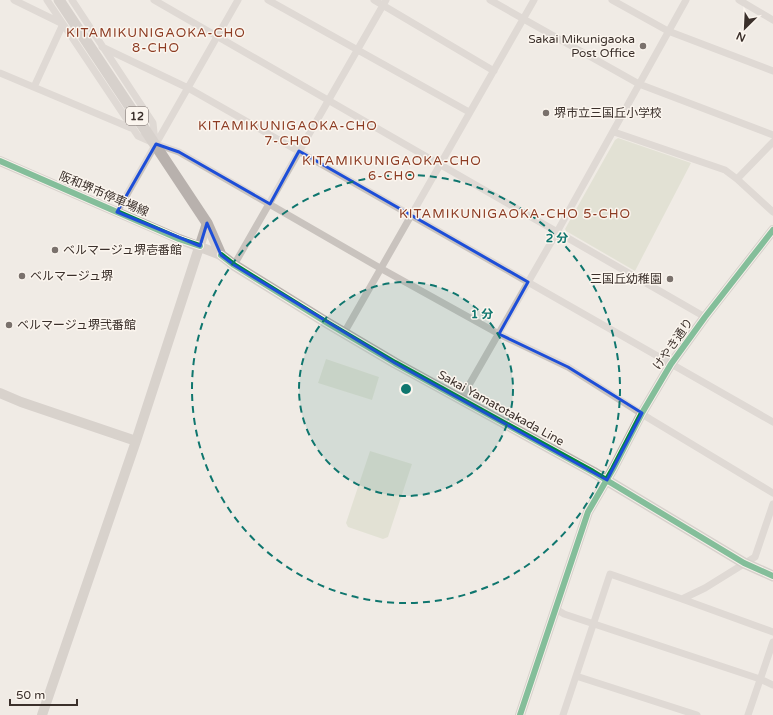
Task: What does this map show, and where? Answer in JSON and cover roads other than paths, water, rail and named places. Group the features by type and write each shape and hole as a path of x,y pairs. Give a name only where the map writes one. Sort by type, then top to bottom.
{"main road":[{"name":"Sakai Yamatotakada Line","path":"62,5 156,144 207,223 221,255 234,265 395,363 607,480 744,562 773,576"}],"street":[{"path":"14,0 63,24"},
{"path":"47,0 138,136 178,152 380,268 499,334 568,367 642,414 773,493"},
{"path":"72,0 153,123 156,144"},
{"path":"154,0 705,317"},
{"path":"117,212 238,0"},
{"path":"268,0 469,112"},
{"path":"374,0 385,3 494,70"},
{"path":"490,0 639,84 773,135"},
{"path":"344,333 534,0"},
{"path":"612,0 668,31 773,72"},
{"path":"461,399 614,132 686,0"},
{"path":"739,0 773,20"},
{"path":"234,265 385,3"},
{"path":"34,87 63,24"},
{"path":"102,47 188,88 773,422"},
{"path":"0,73 132,128"},
{"path":"614,132 725,170 773,212"},
{"path":"737,179 773,142"},
{"name":"阪和堺市停車場線","path":"0,161 221,255"},
{"path":"42,715 136,441 207,223"},
{"name":"けやき通り","path":"520,715 588,512 671,364 705,317 773,230"},
{"path":"0,393 21,402 136,441"},
{"path":"682,599 705,588 744,562 755,557 773,504"},
{"path":"563,715 610,574 773,632"},
{"path":"556,609 564,614 760,679 773,685"},
{"path":"748,715 773,642"},
{"path":"576,676 697,715"}],"place":[{"name":"Sakai Mikunigaoka Post Office","path":"643,46"},
{"name":"堺市立三国丘小学校","path":"546,113"},
{"name":"ベルマージュ堺壱番館","path":"55,250"},
{"name":"ベルマージュ堺","path":"22,276"},
{"name":"三国丘幼稚園","path":"670,279"},
{"name":"ベルマージュ堺弐番館","path":"9,325"}],"district":[{"name":"KITAMIKUNIGAOKA-CHO 8-CHO","path":"156,40"},
{"name":"KITAMIKUNIGAOKA-CHO 7-CHO","path":"288,132"},
{"name":"KITAMIKUNIGAOKA-CHO 6-CHO","path":"392,168"},
{"name":"KITAMIKUNIGAOKA-CHO 5-CHO","path":"515,213"}]}
